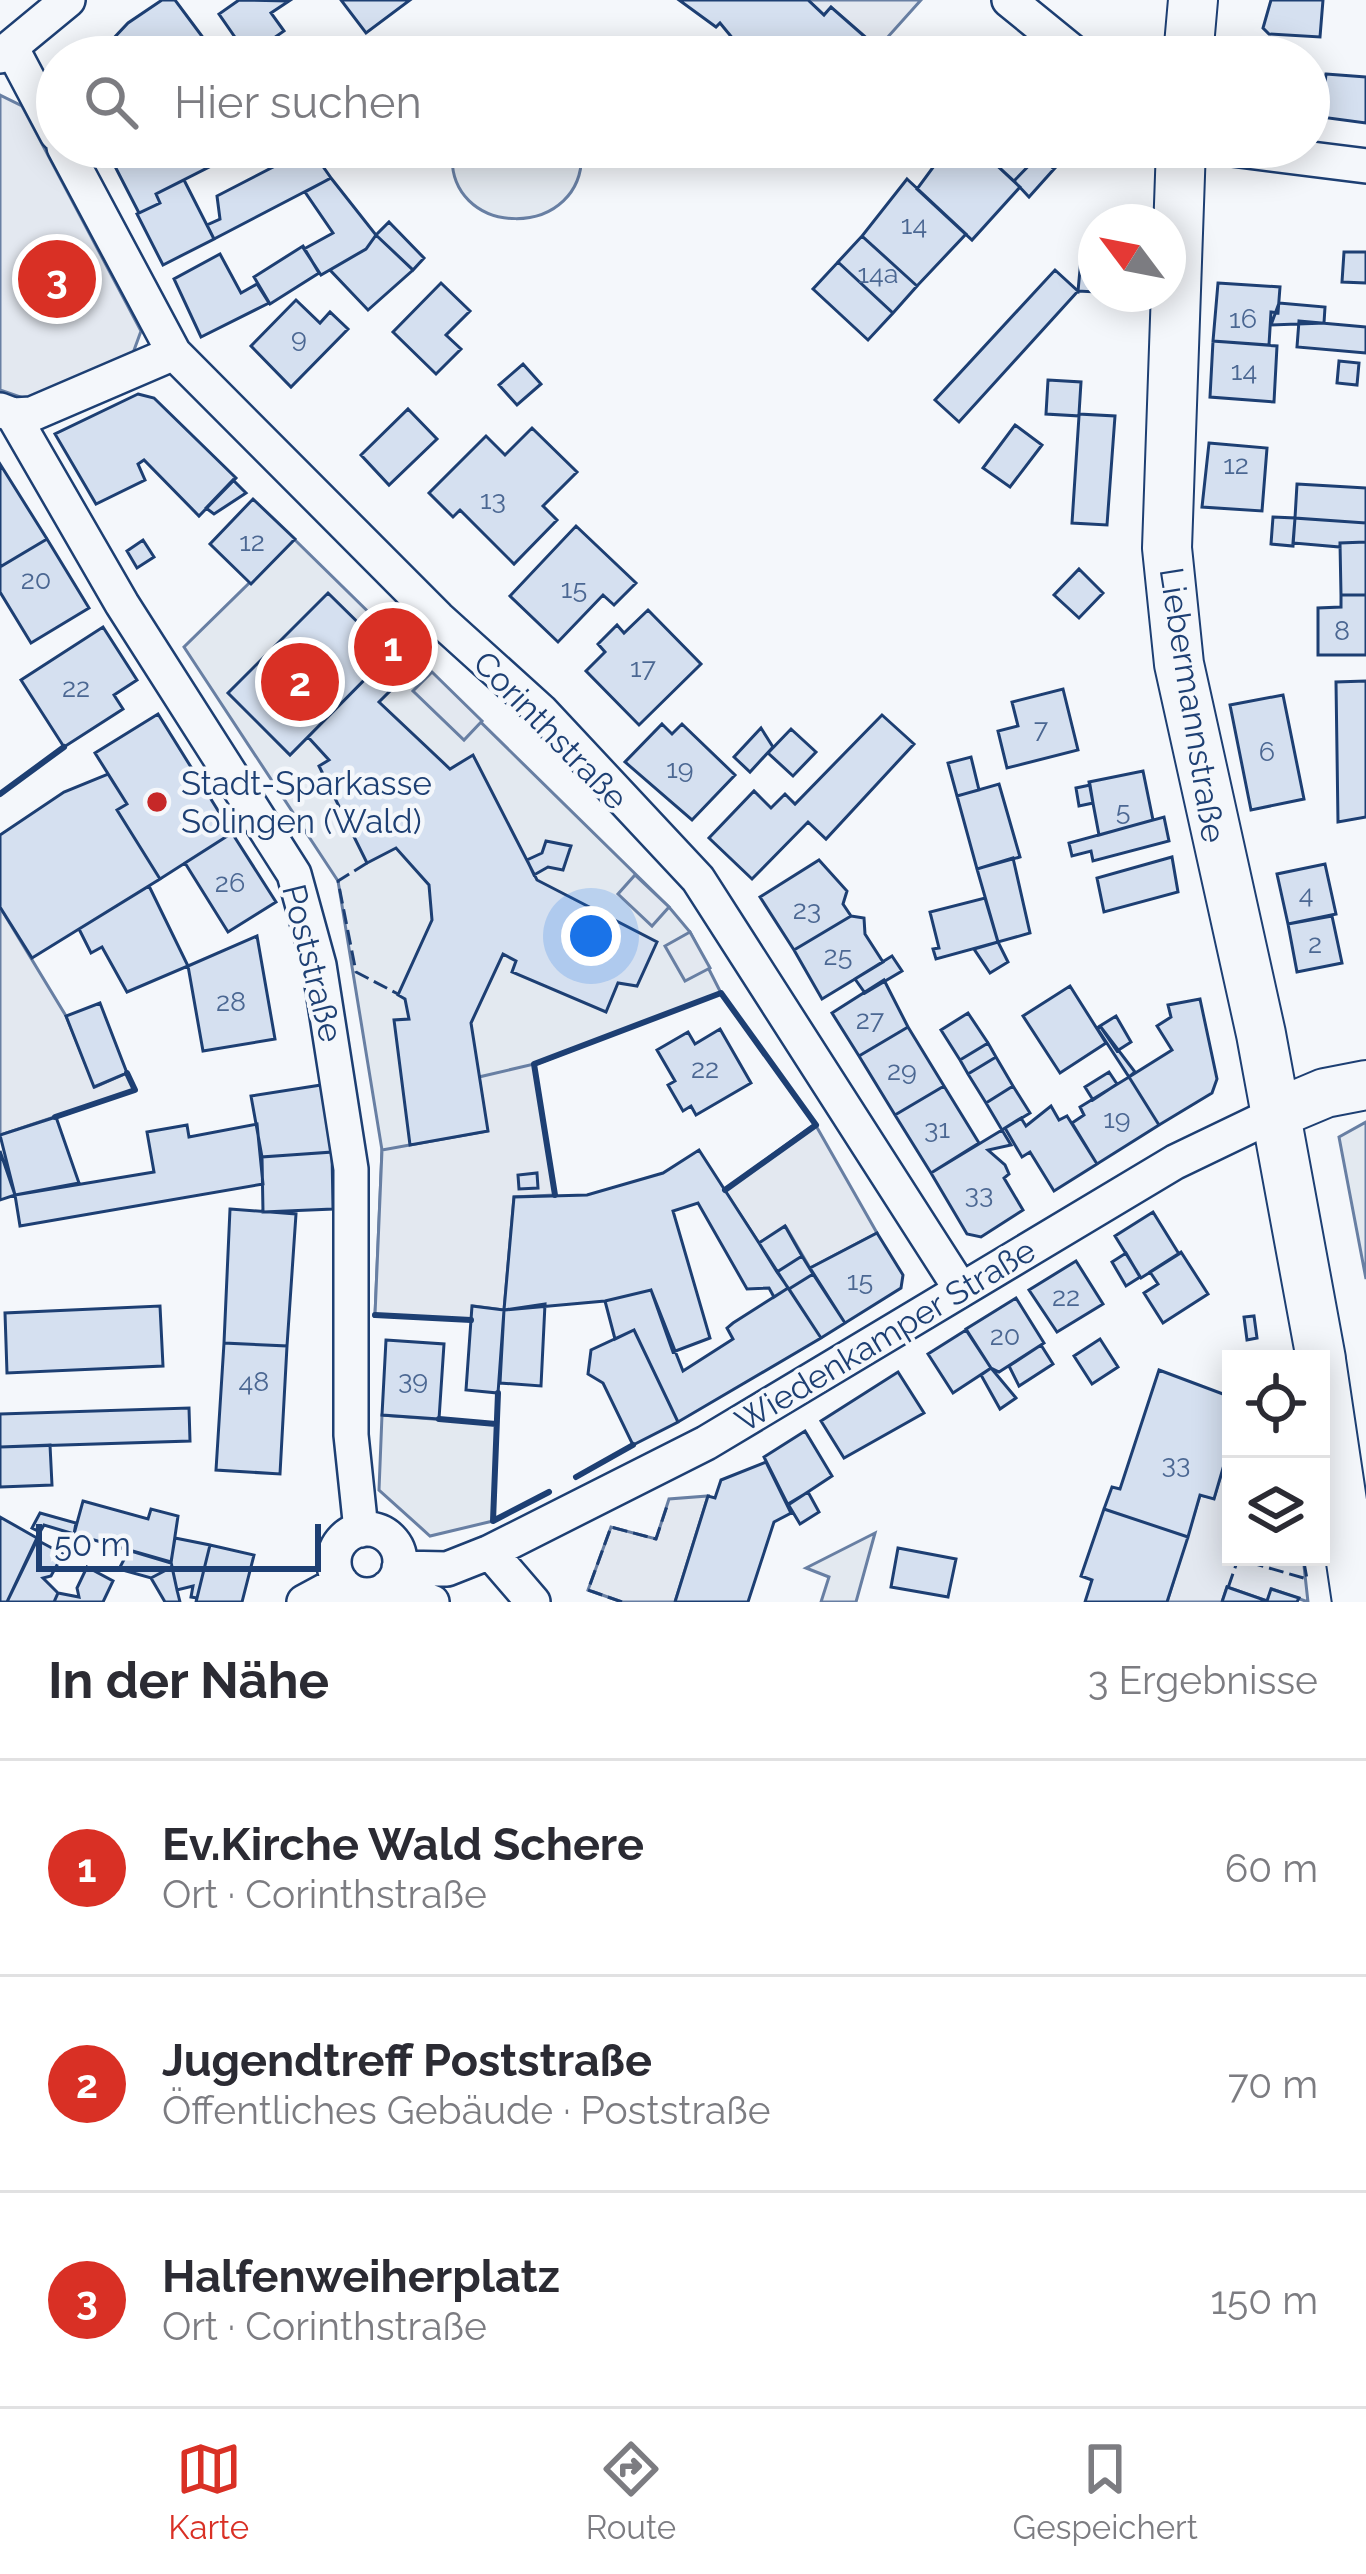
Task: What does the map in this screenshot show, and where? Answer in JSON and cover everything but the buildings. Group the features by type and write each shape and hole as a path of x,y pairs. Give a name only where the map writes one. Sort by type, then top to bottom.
{"main road":[{"path":"1190,36 1193,0"},
{"name":"Liebermannstraße","path":"1180,168 1167,548 1179,664 1275,1114 1319,1350"},
{"name":"Wiedenkamper Straße","path":"1275,1114 1325,1093 1366,1085"},
{"name":"Liebermannstraße","path":"1330,1420 1357,1602"}],"street":[{"path":"36,100 5,51 68,0"},
{"path":"1010,0 1054,36"},
{"path":"1330,161 1366,166"},
{"name":"Corinthstraße","path":"75,168 174,353 438,618 541,712 698,879 960,1288"},
{"path":"6,412 32,414 174,353"},
{"name":"Poststraße","path":"6,412 294,874 320,965 351,1169 351,1436 361,1530"},
{"name":"Wiedenkamper Straße","path":"340,1582 358,1594 394,1578 447,1569 490,1552 706,1443 1175,1162 1275,1114"},
{"path":"304,1602 340,1582 336,1552 345,1538 361,1530 390,1539 394,1578 432,1602"},
{"path":"490,1552 533,1602"}],"shaded area":[{"path":"808,0 921,0 889,36 864,36 831,7 824,15"},
{"path":"0,95 22,106 36,132 36,168 55,168 141,331 133,353 26,399 0,390"},
{"path":"454,168 579,168 563,201 541,214 516,219 490,214 469,201"},
{"path":"294,539 669,907 690,932 721,993 534,1065 555,1195 514,1197 504,1310 473,1306 471,1320 375,1315 382,1150 338,881 184,647"},
{"path":"432,672 482,721 464,740 413,691"},
{"path":"635,875 669,907 652,926 618,894"},
{"path":"0,907 66,1016 95,1087 127,1073 135,1090 0,1135"},
{"path":"690,932 710,968 685,981 665,946"},
{"path":"534,1064 555,1195 514,1197 504,1310 473,1306 471,1320 375,1315 382,1150 487,1131 479,1077"},
{"path":"1366,1122 1366,1279 1339,1137"},
{"path":"815,1124 877,1233 810,1268 786,1227 759,1243 724,1190"},
{"path":"382,1415 496,1424 493,1521 430,1536 379,1490"},
{"path":"1222,1471 1222,1566 1304,1566 1308,1602 1272,1589 1267,1601 1227,1587 1222,1602 1167,1602 1200,1495 1214,1498"},
{"path":"708,1496 675,1602 622,1602 588,1590 611,1527 656,1539 669,1499"},
{"path":"875,1533 856,1602 821,1602 829,1577 806,1568"}],"fence":[{"path":"367,863 338,881 356,972 398,994"},
{"path":"622,1602 588,1590 611,1527 656,1539 667,1506"},
{"path":"1228,1588 1236,1566"},
{"path":"1262,1566 1307,1579 1305,1566"}],"wall":[{"path":"0,794 64,747"},
{"path":"555,1195 534,1064 721,993 816,1125 725,1190"},
{"path":"55,1117 135,1090 127,1073"},
{"path":"375,1315 471,1320"},
{"path":"498,1393 493,1521 549,1492"},
{"path":"439,1419 496,1424"},
{"path":"576,1477 633,1445"}],"place":[{"name":"Halfenweiherplatz","path":"57,279"},
{"name":"Ev.Kirche Wald Schere","path":"393,647"},
{"name":"Jugendtreff Poststraße","path":"300,682"},
{"name":"Stadt-Sparkasse Solingen (Wald)","path":"157,802"}]}
